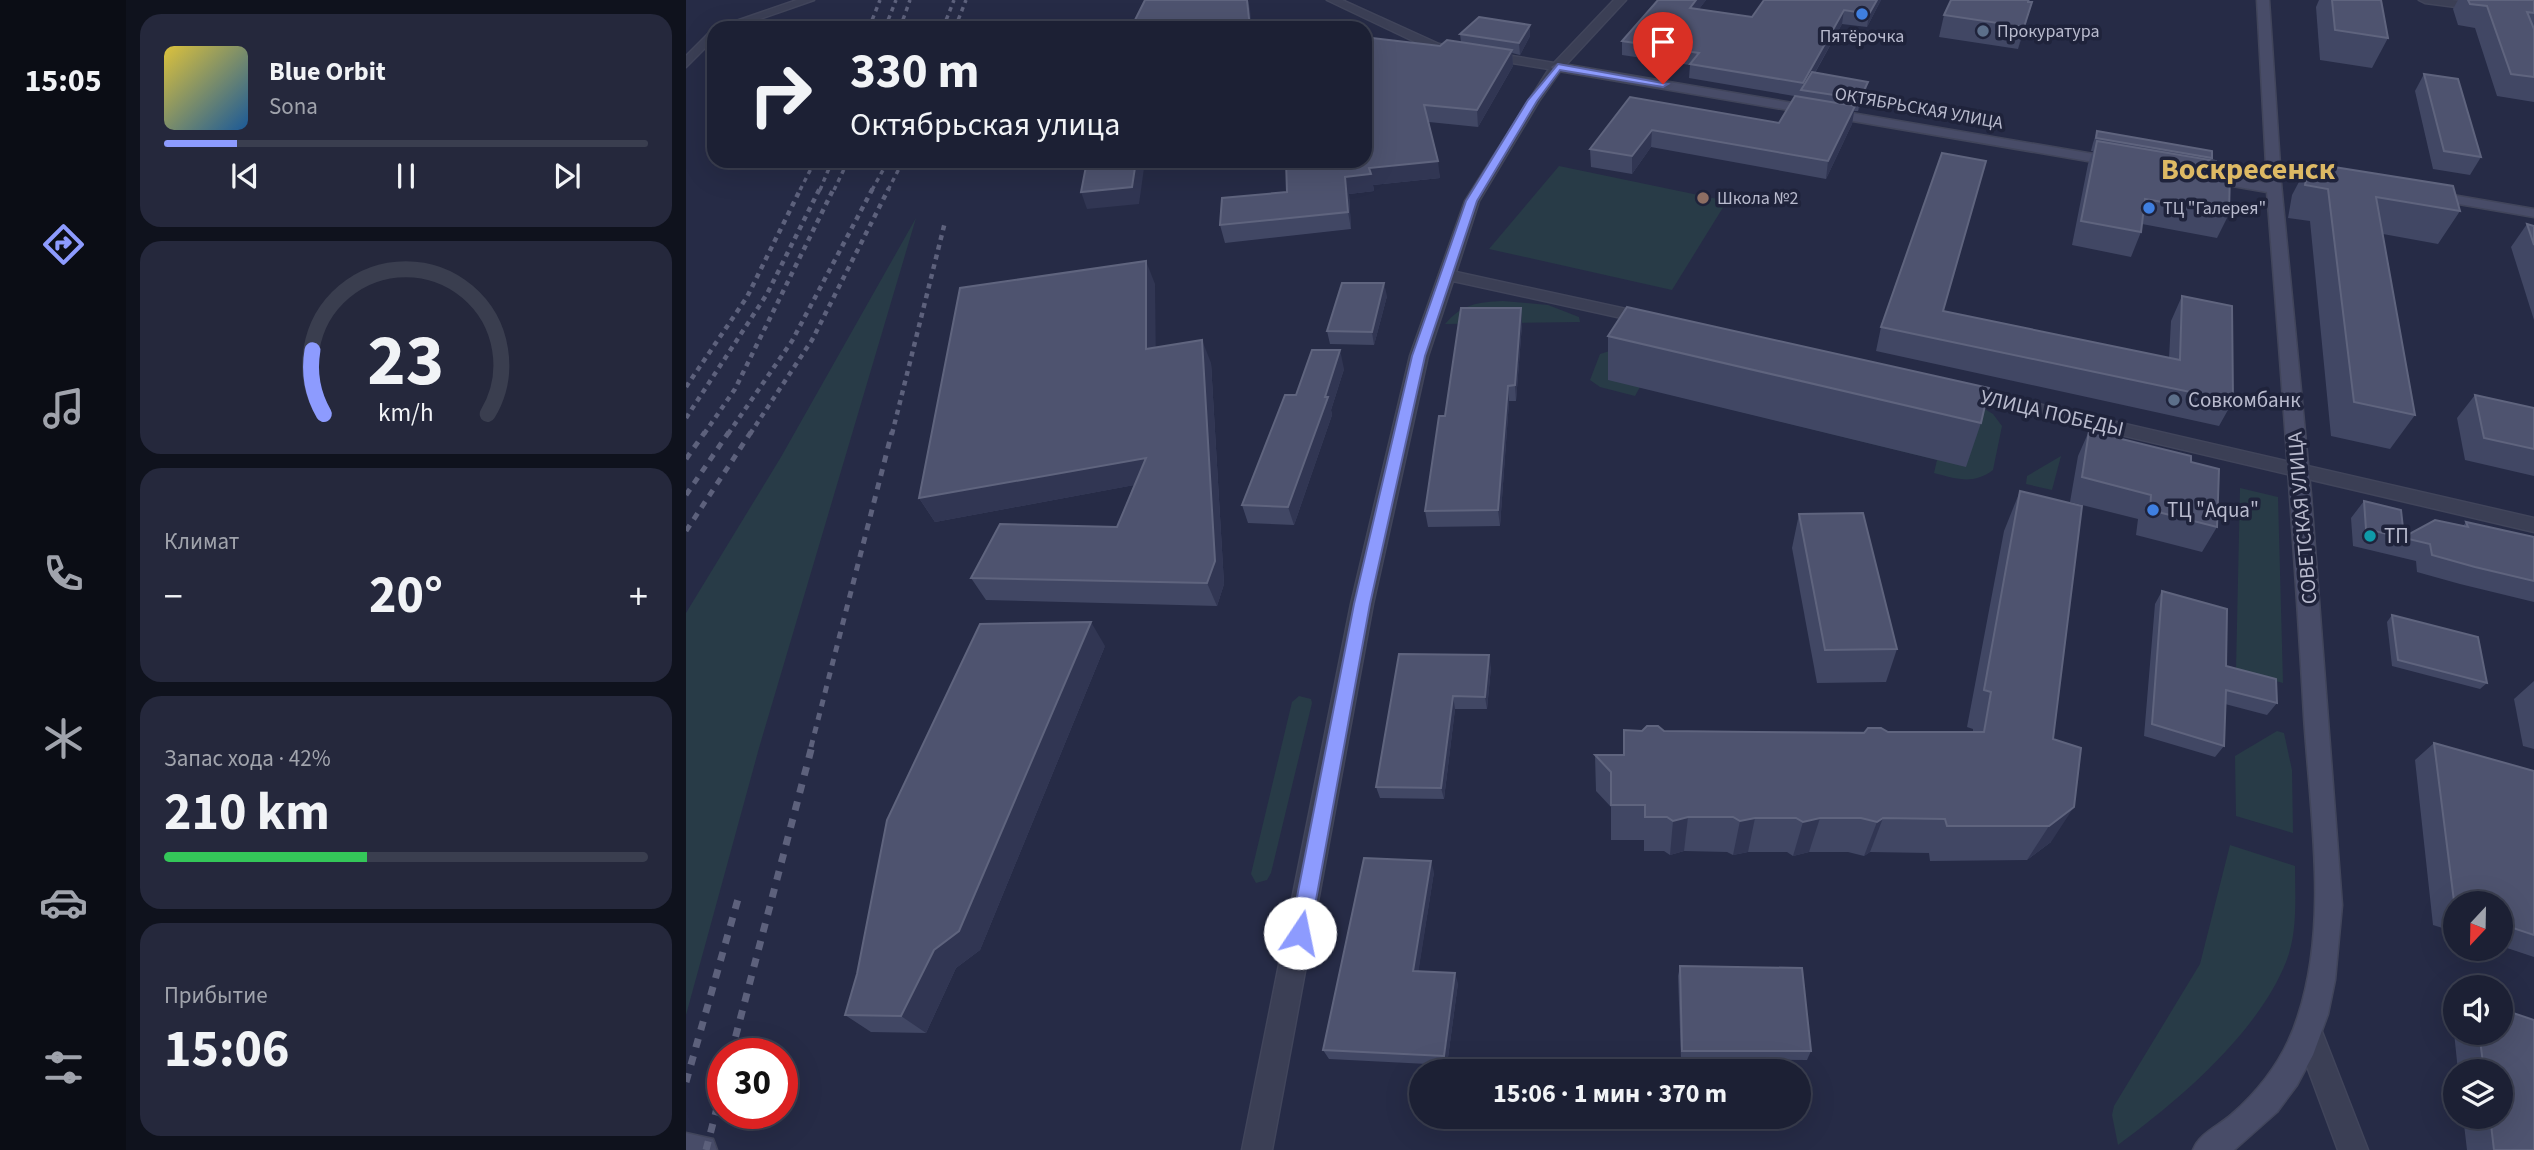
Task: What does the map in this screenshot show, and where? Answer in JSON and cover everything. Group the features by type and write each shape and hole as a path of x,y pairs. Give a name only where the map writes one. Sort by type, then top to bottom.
{"main road":[{"name":"СОВЕТСКАЯ УЛИЦА","path":"2208,1150 2263,1108 2290,1071 2309,1034 2326,964 2329,905 2299,471 2274,189 2263,0"},
{"name":"ОКТЯБРЬСКАЯ УЛИЦА","path":"1558,67 2126,163"},
{"path":"2273,168 2348,181"},
{"path":"2191,175 2274,189"},
{"path":"2415,193 2534,213"},
{"path":"686,1149 702,1150"}],"street":[{"path":"743,21 807,0"},
{"path":"1333,0 1436,47 1558,67"},
{"path":"1257,1150 1362,604 1419,356 1472,201 1533,100 1558,67 1620,0"},
{"path":"2425,0 2534,14"},
{"path":"686,63 707,40"},
{"path":"1446,275 1673,325"},
{"name":"УЛИЦА ПОБЕДЫ","path":"1937,386 2534,525"},
{"path":"2309,1034 2353,1150"}],"shaded area":[{"path":"1559,166 1727,201 1672,290 1489,249"},
{"path":"916,218 759,748 686,1015 686,613 781,457"},
{"path":"1503,301 1548,305 1579,317 1580,322 1445,324 1451,317 1471,305"},
{"path":"1658,336 1983,408 1993,414 2002,426 1993,470 1979,478 1950,477 1934,473 1937,460 1640,387 1635,396 1600,387 1590,380 1600,354"},
{"path":"2061,456 2052,490 2026,484 2027,476"},
{"path":"2240,488 2278,497 2283,683 2236,670"},
{"path":"1299,696 1311,699 1312,703 1271,873 1267,880 1256,883 1251,874 1292,702"},
{"path":"2277,731 2284,733 2292,770 2293,833 2236,816 2235,756"},
{"path":"2230,845 2295,866 2294,927 2286,962 2256,1015 2214,1064 2166,1108 2118,1145 2112,1115 2114,1106 2200,964"}],"building":[{"path":"1145,0 1247,0 1249,21 1134,21"},
{"path":"1658,0 1696,0 1690,8 1752,17 1764,0 1877,0 1869,14 1844,10 1803,83 1690,64 1699,53 1622,41"},
{"path":"1951,0 2032,2 2024,27 1944,15"},
{"path":"2332,0 2381,0 2388,38 2335,30"},
{"path":"2468,0 2534,0 2534,13 2527,12 2534,29 2534,77 2511,74 2487,6 2470,4"},
{"path":"1479,17 1530,25 1519,43 1460,34"},
{"path":"1372,38 1440,46 1447,40 1512,50 1477,110 1424,105 1438,161 1372,168"},
{"path":"1812,72 1868,82 1860,99 1801,90"},
{"path":"2424,74 2458,79 2481,157 2444,151"},
{"path":"1795,96 1855,106 1828,161 1652,130 1632,156 1590,149 1630,97 1779,123"},
{"path":"2097,131 2212,151 2212,158 2096,138"},
{"path":"2097,141 2216,161 2215,168 2230,171 2229,214 2145,199 2141,232 2081,221"},
{"path":"1942,153 1986,161 1943,311 2180,360 2182,296 2232,306 2233,401 1881,327"},
{"path":"2309,163 2453,186 2460,211 2376,197 2415,415 2354,402 2328,189 2305,185"},
{"path":"1086,168 1135,168 1132,187 1081,192"},
{"path":"1286,168 1369,168 1371,174 1345,177 1348,212 1220,225 1222,198 1287,192"},
{"path":"2527,224 2534,226 2534,245"},
{"path":"1146,261 1146,349 1202,340 1215,561 1207,583 971,578 1000,524 1117,527 1146,458 919,498 960,288"},
{"path":"1342,283 1384,283 1372,332 1327,331"},
{"path":"1627,307 1989,388 1981,423 1608,336"},
{"path":"1461,308 1521,308 1515,385 1508,386 1498,510 1425,511 1439,416 1445,416"},
{"path":"1312,350 1340,350 1325,397 1328,397 1288,507 1242,505 1285,395 1296,395"},
{"path":"2475,395 2534,408 2534,449 2484,438"},
{"path":"2089,431 2191,456 2191,462 2219,469 2217,527 2150,510 2151,495 2082,477"},
{"path":"2020,491 2082,506 2053,739 2081,748 2074,807 2049,826 1947,826 1945,819 1883,818 1877,822 1861,818 1820,818 1803,822 1796,818 1755,818 1740,821 1733,817 1688,817 1673,821 1667,817 1645,817 1645,805 1611,805 1611,772 1595,755 1624,755 1624,730 1642,731 1647,726 1658,726 1664,731 1864,733 1868,728 1881,728 1888,732 1984,732 1991,692 1984,690"},
{"path":"2364,501 2401,510 2404,537 2435,520 2468,527 2466,522 2534,537 2534,581 2432,555 2430,544 2366,529"},
{"path":"1863,513 1897,649 1825,650 1799,514"},
{"path":"2162,591 2227,609 2226,666 2276,679 2277,703 2226,690 2224,746 2152,724"},
{"path":"2392,615 2478,637 2487,683 2398,660"},
{"path":"1091,622 959,931 934,950 901,1016 845,1015 857,974 887,820 980,624"},
{"path":"1399,654 1489,655 1485,697 1453,696 1441,788 1376,787"},
{"path":"2434,743 2534,771 2534,935 2513,928 2513,891 2453,891"},
{"path":"1364,858 1431,861 1413,971 1455,973 1444,1056 1323,1050"},
{"path":"1680,966 1802,968 1811,1051 1682,1051"},
{"path":"2513,1013 2534,1020 2534,1150 2494,1150 2492,1129 2513,1129 2513,1059 2482,1059 2481,1045 2513,1045"}],"railway":[{"path":"872,21 880,0"},
{"path":"888,21 896,0"},
{"path":"902,21 910,0"},
{"path":"946,21 954,0"},
{"path":"958,21 966,0"},
{"path":"800,190 811,168"},
{"path":"820,190 829,168"},
{"path":"834,190 845,168"},
{"path":"872,190 884,168"},
{"path":"888,190 899,168"},
{"path":"686,418 767,294 820,188"},
{"path":"704,434 735,389 834,188"},
{"path":"728,434 792,341 873,188"},
{"path":"750,434 812,340 889,188"},
{"path":"686,387 747,297 800,190"},
{"path":"892,434 945,222"},
{"path":"686,459 705,432"},
{"path":"686,495 729,432"},
{"path":"686,531 751,432"},
{"path":"811,747 892,432"},
{"path":"735,1038 812,746"},
{"path":"686,1082 738,899"},
{"path":"706,1150 711,1129"}],"place":[{"name":"Пятёрочка","path":"1862,14"},
{"name":"Прокуратура","path":"1983,31"},
{"name":"Школа №2","path":"1703,198"},
{"name":"ТЦ \"Галерея\"","path":"2149,208"},
{"name":"Совкомбанк","path":"2174,400"},
{"name":"ТЦ \"Aqua\"","path":"2153,510"},
{"name":"ТП","path":"2370,536"}],"district":[{"name":"Воскресенск","path":"2248,169"}],"route":[{"path":"1300,933 1362,604 1405,411 1419,356 1472,201 1533,100 1558,67 1663,84"}]}
